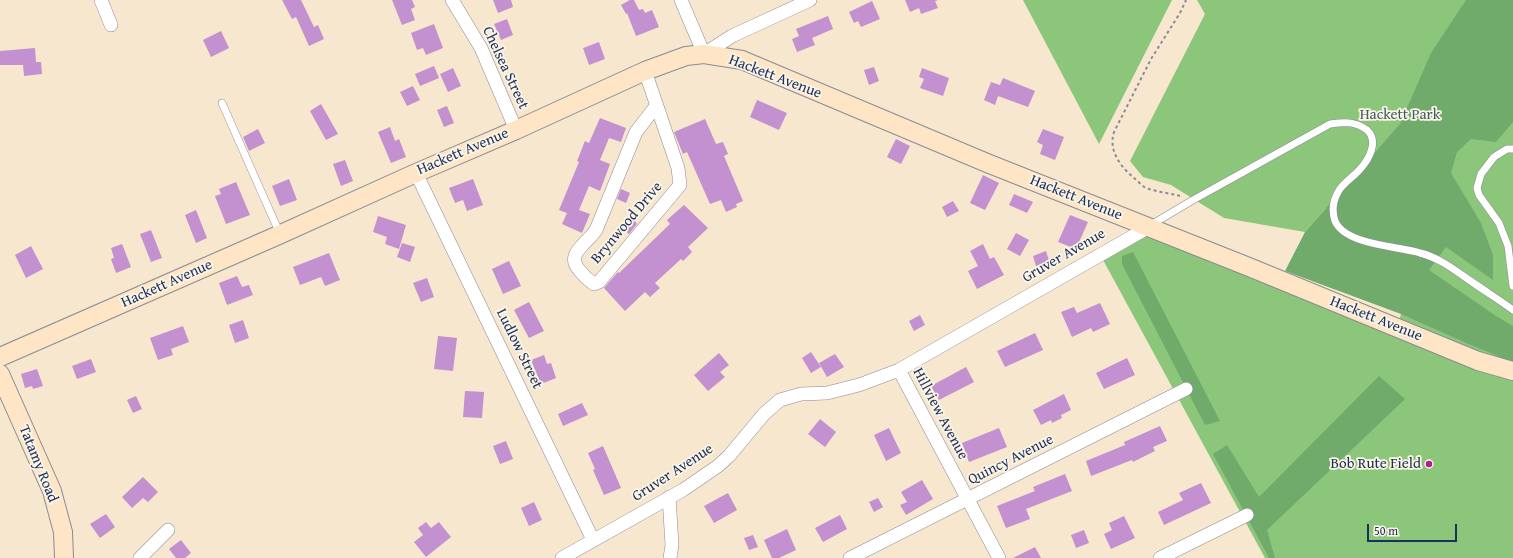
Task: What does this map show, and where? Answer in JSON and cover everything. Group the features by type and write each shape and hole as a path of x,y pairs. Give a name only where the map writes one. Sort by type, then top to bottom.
{"main road":[{"name":"Hackett Avenue","path":"0,357 516,130 645,71 686,56 704,54 742,60 980,160 1430,340 1478,361 1513,371"},
{"name":"Tatamy Road","path":"0,374 52,491 63,532 64,558"}],"street":[{"path":"101,0 111,26"},
{"name":"Chelsea Street","path":"452,0 481,48 516,130"},
{"path":"681,0 704,54 732,36 810,0"},
{"name":"Brynwood Drive","path":"645,71 678,168 680,185 599,282 594,284 576,268 574,256 596,230 633,138 656,106"},
{"name":"Ludlow Street","path":"416,173 593,540"},
{"name":"Gruver Avenue","path":"562,558 669,497 718,466 729,456 764,414 780,400 801,394 828,393 859,385 899,370 1149,227"},
{"name":"Hillview Avenue","path":"899,370 999,558"},
{"name":"Quincy Avenue","path":"850,558 969,500 1186,389"},
{"path":"669,497 672,544 670,558"},
{"path":"1160,558 1247,515"},
{"path":"140,558 168,530"}],"lane":[{"path":"222,103 281,234"},
{"name":"Gruver Avenue","path":"1149,227 1193,200 1330,124 1352,122 1369,132 1372,146 1370,153 1361,169 1346,181 1338,192 1332,212 1336,223 1350,236 1422,253 1438,260 1513,310"},
{"path":"1513,149 1507,149 1494,157 1481,174 1477,188 1479,195 1499,223 1508,246 1513,286"}],"path":[{"path":"1186,0 1180,13 1151,59 1114,132 1112,143 1118,162 1125,171 1145,187 1193,200"}],"green space":[{"path":"1023,0 1172,0 1099,144"},
{"name":"Hackett Park","path":"1197,0 1513,0 1513,558 1265,558 1102,258 1149,227 1397,328 1401,314 1326,208 1305,232 1224,218 1171,185 1143,177 1130,161 1205,14"},
{"path":"1466,0 1513,0 1513,122 1496,142 1471,139 1457,152 1451,173 1481,223 1493,255 1493,280 1446,247 1429,270 1513,326 1513,362 1401,314 1285,271 1305,232 1400,124 1431,53"},
{"path":"1133,252 1220,421 1205,425 1122,264 1122,256"},
{"path":"1379,376 1405,399 1267,530 1275,558 1269,558 1213,454 1227,445 1259,497"}],"building":[{"path":"282,0 301,0 314,27 318,25 324,39 309,46 296,17 292,19"},
{"path":"392,0 412,0 415,7 411,9 415,20 402,25"},
{"path":"493,0 511,0 513,7 498,13"},
{"path":"630,0 634,0 639,10 643,9 645,13 652,10 659,27 636,36 627,13 626,14 621,5"},
{"path":"905,0 938,0 935,1 938,8 921,14 919,8 910,12"},
{"path":"872,1 880,19 861,27 858,21 854,23 849,12"},
{"path":"828,16 833,29 812,38 815,45 797,52 792,39 799,36 796,29"},
{"path":"507,19 513,35 501,40 494,24"},
{"path":"434,24 443,48 426,55 423,48 417,50 411,33"},
{"path":"221,31 229,48 211,57 203,40"},
{"path":"599,42 605,59 589,65 583,48"},
{"path":"35,48 36,62 41,62 42,74 24,76 23,65 0,65 0,51"},
{"path":"434,66 439,78 420,86 415,74"},
{"path":"874,67 879,81 869,85 864,70"},
{"path":"453,68 461,86 448,92 440,74"},
{"path":"922,68 949,78 943,96 920,88 924,79 919,77"},
{"path":"1003,78 1035,91 1028,107 998,96 995,105 984,100 991,82 1000,85"},
{"path":"413,86 420,100 407,106 400,92"},
{"path":"757,100 787,113 779,130 750,117"},
{"path":"321,104 338,134 326,140 310,111"},
{"path":"447,106 454,123 444,127 437,110"},
{"path":"600,118 626,128 621,142 609,138 600,160 610,164 600,191 589,186 579,210 590,214 582,233 562,224 567,213 559,210 579,162 577,161 585,141 589,143"},
{"path":"705,119 716,144 723,142 728,154 724,156 743,201 736,204 737,207 726,212 721,200 710,204 687,152 683,154 674,132"},
{"path":"390,127 395,141 399,139 406,157 391,163 378,132"},
{"path":"258,129 265,143 249,151 243,137"},
{"path":"1043,129 1064,137 1055,160 1040,154 1043,145 1037,142"},
{"path":"896,139 910,146 901,164 887,157"},
{"path":"345,160 353,181 341,186 333,164"},
{"path":"983,175 999,183 985,210 970,203"},
{"path":"289,179 297,200 280,206 272,186"},
{"path":"473,179 483,205 467,211 463,200 455,203 449,188"},
{"path":"236,182 250,215 226,224 215,196 221,194 219,189"},
{"path":"621,189 630,193 626,203 617,199"},
{"path":"1014,194 1033,202 1027,213 1009,205"},
{"path":"953,201 959,211 947,217 942,207"},
{"path":"684,205 708,228 688,247 692,252 683,261 681,259 655,283 660,288 650,297 645,292 625,311 604,288 618,272 619,273 670,224 667,220"},
{"path":"196,210 207,238 196,243 185,215"},
{"path":"1070,215 1088,222 1076,249 1058,242"},
{"path":"378,216 406,225 399,249 385,244 387,237 373,232"},
{"path":"634,220 637,224 629,234 624,230"},
{"path":"151,230 162,258 151,262 140,234"},
{"path":"1016,233 1029,240 1020,256 1007,249"},
{"path":"402,243 415,247 410,262 397,257"},
{"path":"122,244 131,267 116,273 111,259 114,258 111,248"},
{"path":"983,244 990,259 994,257 1004,275 977,289 968,271 978,266 970,251"},
{"path":"31,246 43,269 26,278 15,255"},
{"path":"1046,251 1049,261 1036,266 1033,256"},
{"path":"329,253 340,280 325,286 321,277 300,285 293,267"},
{"path":"509,261 521,286 503,294 492,269"},
{"path":"237,276 242,287 249,285 253,295 227,305 219,283"},
{"path":"427,278 434,297 421,302 413,283"},
{"path":"529,302 544,331 529,338 514,310"},
{"path":"1100,303 1110,324 1093,332 1091,328 1072,337 1061,312 1074,307 1077,313"},
{"path":"920,315 925,325 914,331 909,321"},
{"path":"243,320 249,338 235,343 229,325"},
{"path":"183,326 189,342 171,349 173,355 158,360 150,338"},
{"path":"1035,333 1043,350 1005,367 997,351"},
{"path":"438,336 457,338 453,371 434,369"},
{"path":"811,352 821,367 811,373 802,358"},
{"path":"719,353 729,365 720,372 725,377 708,391 694,375"},
{"path":"835,354 844,367 827,377 819,363"},
{"path":"544,355 547,364 551,363 556,378 541,384 531,360"},
{"path":"1127,358 1135,375 1104,389 1096,373"},
{"path":"91,359 96,372 77,379 72,366"},
{"path":"966,367 974,382 939,400 931,386"},
{"path":"37,369 43,386 33,389 32,386 25,388 21,374"},
{"path":"465,391 484,392 482,418 463,417"},
{"path":"1064,394 1071,410 1061,415 1062,418 1052,423 1051,420 1041,425 1033,410"},
{"path":"136,396 142,409 133,413 127,400"},
{"path":"582,403 588,415 563,426 558,414"},
{"path":"820,419 836,432 825,447 808,434"},
{"path":"1160,426 1167,441 1153,447 1155,451 1133,462 1132,460 1091,476 1086,461 1125,445 1124,442"},
{"path":"889,428 901,453 886,461 874,435"},
{"path":"999,428 1007,447 969,462 962,443"},
{"path":"506,441 513,459 500,464 493,446"},
{"path":"603,446 621,488 604,495 593,470 595,469 588,453"},
{"path":"1065,474 1072,491 1026,509 1030,519 1006,528 997,506 1035,491 1033,487"},
{"path":"143,477 158,492 148,502 143,498 132,508 122,497"},
{"path":"922,480 933,499 906,515 900,505 907,502 901,492"},
{"path":"1201,483 1211,503 1164,525 1158,512 1183,500 1179,493"},
{"path":"728,493 737,510 714,523 704,506"},
{"path":"878,498 883,507 874,512 869,502"},
{"path":"534,502 542,520 529,526 521,508"},
{"path":"106,514 115,527 100,538 90,524"},
{"path":"840,515 847,529 823,542 815,528"},
{"path":"1124,516 1135,538 1111,549 1104,534 1112,530 1109,523"},
{"path":"426,522 431,528 439,522 451,537 426,557 414,542 423,535 418,528"},
{"path":"787,529 796,550 779,558 772,558 764,540"},
{"path":"1084,530 1089,543 1076,548 1071,535"},
{"path":"753,535 758,547 749,550 744,538"},
{"path":"181,540 191,553 185,558 176,558 169,549"},
{"path":"1035,547 1041,558 1013,558"}],"place":[{"name":"Bob Rute Field","path":"1429,464"}]}
